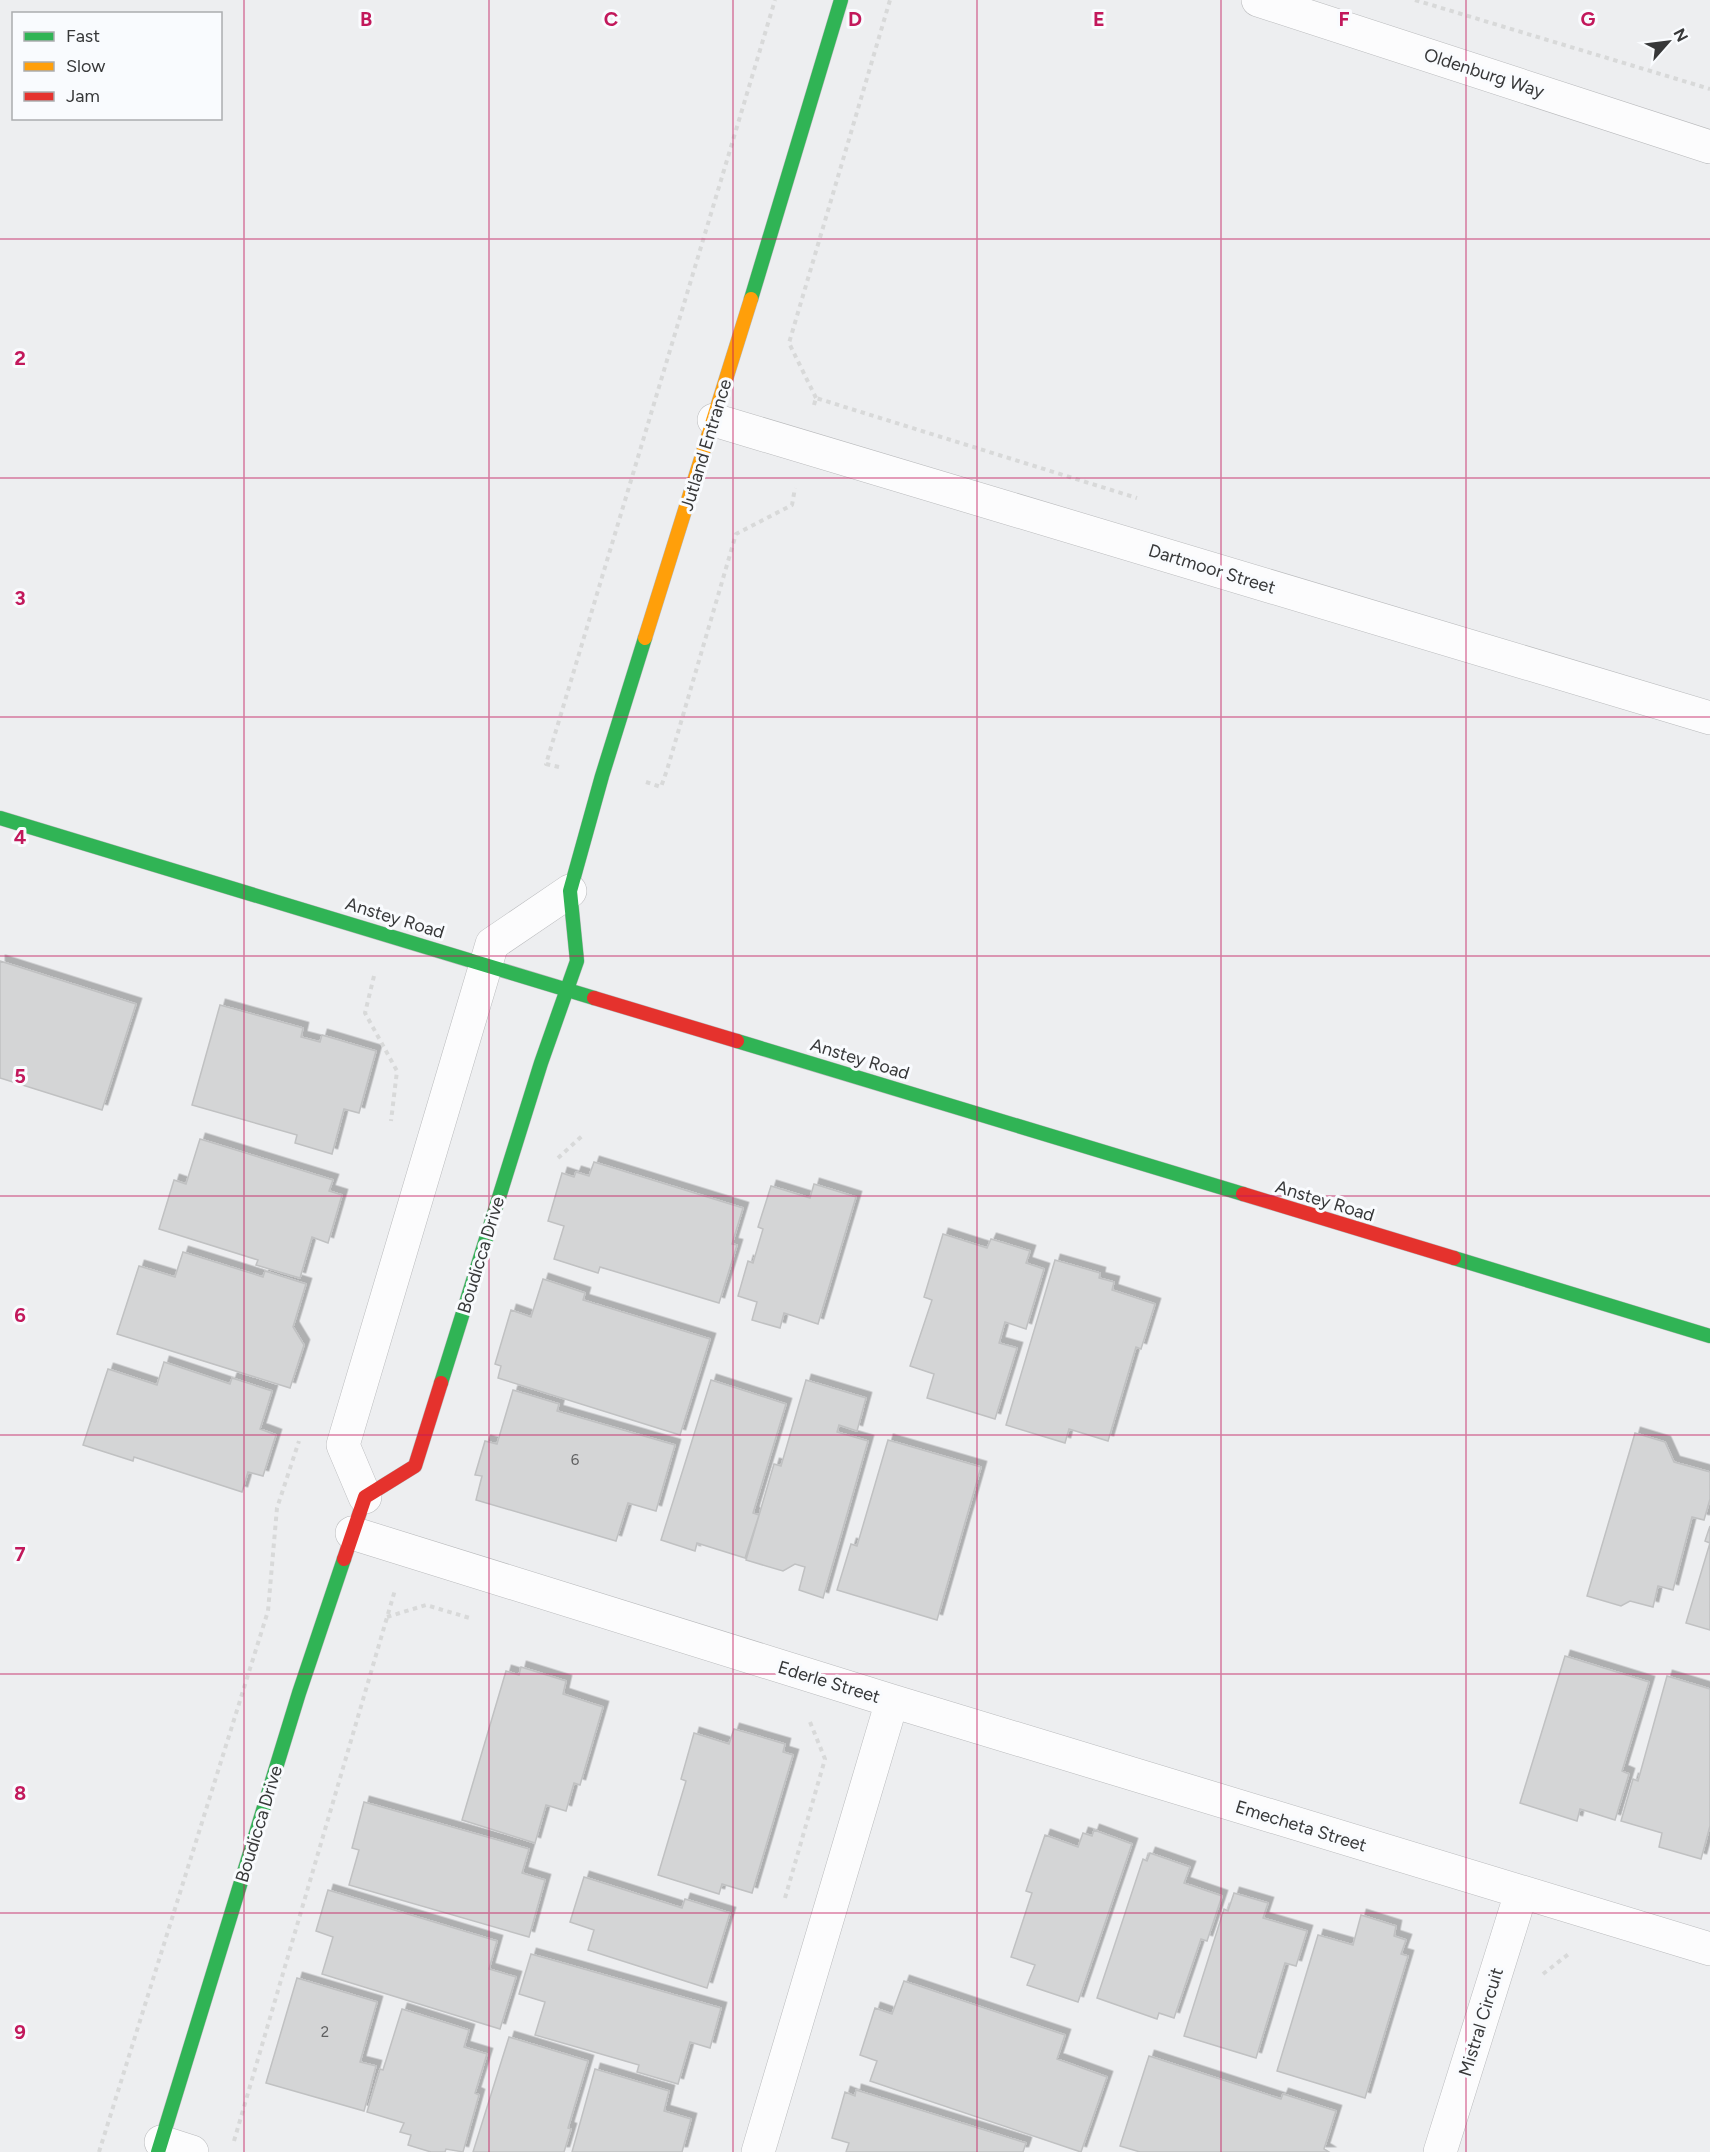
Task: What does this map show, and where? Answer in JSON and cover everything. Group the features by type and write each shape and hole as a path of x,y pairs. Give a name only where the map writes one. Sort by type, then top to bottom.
{"street":[{"name":"Jutland Entrance","path":"567,989 577,961 570,891 602,776 714,420 841,0"},
{"name":"Oldenburg Way","path":"1258,0 1710,147"},
{"name":"Dartmoor Street","path":"714,420 1710,718"},
{"name":"Anstey Road","path":"0,818 1710,1336"},
{"path":"365,1497 343,1444 492,944 570,891"},
{"name":"Boudicca Drive","path":"159,2147 299,1693 352,1533 365,1497 415,1466 541,1063 567,989"},
{"name":"Ederle Street","path":"352,1533 892,1701 758,2152"},
{"name":"Emecheta Street","path":"892,1701 1710,1949"},
{"name":"Mistral Circuit","path":"1440,2152 1521,1893"},
{"path":"159,2147 192,2152"}],"path":[{"path":"661,787 634,778 602,776 546,764 775,0"},
{"path":"816,398 789,343 890,0"},
{"path":"1415,0 1710,89"},
{"path":"384,934 365,1012 397,1071 391,1126"},
{"path":"556,1160 582,1136"},
{"path":"99,2152 268,1611 277,1508 299,1441"},
{"path":"231,2152 407,1550"},
{"path":"387,1617 426,1605 483,1622"},
{"path":"783,1905 825,1759 810,1720"},
{"path":"1536,1979 1574,1950"}],"building":[{"path":"0,961 136,1004 102,1110 0,1078"},
{"path":"220,1005 303,1028 301,1037 320,1042 322,1035 376,1051 359,1113 344,1109 332,1154 295,1143 297,1135 192,1105"},
{"path":"200,1139 333,1180 329,1191 342,1195 328,1243 312,1237 300,1278 256,1265 258,1260 159,1229 174,1180 186,1184"},
{"path":"594,1162 743,1208 732,1244 737,1245 719,1303 600,1267 598,1273 554,1259 564,1226 548,1221 562,1173 574,1177 576,1172 589,1176"},
{"path":"814,1184 856,1197 818,1324 784,1313 780,1328 752,1320 757,1302 738,1296 748,1261 753,1263 763,1229 758,1227 771,1186 810,1198"},
{"path":"943,1234 987,1248 991,1239 1030,1251 1026,1263 1044,1269 1026,1329 1005,1322 999,1343 1017,1348 995,1419 927,1398 934,1374 910,1366 932,1300 924,1297"},
{"path":"183,1252 263,1277 265,1271 306,1284 293,1327 304,1345 290,1388 117,1334 139,1266 175,1277"},
{"path":"1055,1260 1100,1273 1099,1278 1114,1282 1112,1290 1155,1304 1141,1349 1136,1347 1108,1441 1069,1429 1065,1443 1006,1425"},
{"path":"543,1279 585,1293 583,1300 710,1339 680,1435 498,1378 501,1366 495,1364 511,1310 531,1317"},
{"path":"164,1362 230,1384 232,1378 272,1391 260,1429 276,1435 263,1476 248,1472 242,1492 134,1457 133,1461 83,1445 108,1369 157,1385"},
{"path":"711,1380 786,1404 753,1513 759,1515 745,1558 697,1543 695,1551 661,1540"},
{"path":"806,1380 866,1398 857,1431 839,1425 837,1432 868,1441 823,1598 799,1590 805,1567 795,1564 783,1571 746,1560 774,1464 781,1466"},
{"path":"513,1390 559,1404 557,1411 675,1445 656,1511 628,1503 616,1541 476,1500 482,1476 475,1475 485,1441 497,1444"},
{"path":"1635,1433 1665,1442 1674,1462 1710,1472 1710,1499 1704,1520 1692,1517 1673,1590 1658,1586 1653,1607 1630,1601 1621,1606 1587,1596"},
{"path":"888,1440 981,1467 937,1620 837,1590 851,1544 857,1546"},
{"path":"1710,1526 1710,1543 1705,1541"},
{"path":"1710,1543 1710,1630 1686,1623"},
{"path":"1565,1656 1649,1682 1622,1771 1629,1774 1615,1820 1580,1809 1577,1821 1520,1803"},
{"path":"521,1667 566,1681 563,1694 603,1707 580,1785 574,1783 566,1811 546,1805 535,1843 462,1820 506,1671 519,1675"},
{"path":"1667,1676 1710,1689 1710,1826 1701,1859 1659,1847 1662,1833 1621,1821 1633,1779 1638,1781"},
{"path":"734,1729 785,1744 783,1752 793,1755 752,1893 722,1884 719,1894 658,1875 686,1781 681,1779 694,1733 729,1744"},
{"path":"364,1802 529,1849 522,1873 545,1880 529,1937 349,1885 359,1850 352,1848"},
{"path":"1094,1830 1132,1844 1078,2002 1027,1985 1035,1965 1011,1957 1032,1893 1026,1891 1045,1835 1078,1847 1083,1833 1092,1836"},
{"path":"1150,1853 1190,1867 1184,1883 1222,1896 1207,1941 1201,1939 1174,2018 1159,2013 1157,2019 1097,1998 1143,1859 1147,1861"},
{"path":"584,1877 682,1908 685,1899 730,1913 707,1988 588,1950 594,1930 570,1922"},
{"path":"328,1890 497,1941 489,1969 516,1977 500,2029 322,1974 333,1937 316,1931"},
{"path":"1234,1893 1268,1903 1263,1918 1307,1931 1296,1966 1285,1963 1256,2058 1184,2036 1224,1909 1228,1911"},
{"path":"1361,1915 1396,1926 1394,1936 1406,1940 1401,1954 1408,1956 1365,2098 1277,2071 1318,1935 1353,1945"},
{"path":"531,1954 721,2008 710,2048 690,2042 678,2084 637,2072 639,2065 535,2035 545,2002 519,1994"},
{"path":"297,1978 377,2002 360,2062 376,2066 364,2111 266,2083"},
{"path":"904,1981 1065,2035 1057,2059 1107,2077 1081,2152 870,2081 877,2061 860,2055 875,2008 892,2014"},
{"path":"402,2009 469,2030 464,2047 487,2054 475,2093 479,2095 463,2152 446,2149 445,2152 431,2152 408,2145 411,2135 400,2132 404,2123 367,2112"},
{"path":"509,2037 588,2061 568,2128 571,2129 564,2152 473,2152"},
{"path":"1149,2056 1281,2099 1283,2094 1336,2111 1324,2149 1329,2152 1140,2152 1120,2146"},
{"path":"595,2069 669,2091 664,2111 691,2119 682,2152 572,2152"},
{"path":"856,2090 1026,2143 1023,2152 846,2152 849,2143 832,2138 845,2092 855,2096"}],"traffic: fast":[{"path":"751,299 841,0"},
{"path":"441,1383 541,1063 577,961 570,891 602,776 645,638"},
{"path":"0,818 594,998"},
{"path":"737,1041 1243,1194"},
{"path":"1454,1258 1710,1336"},
{"path":"158,2152 299,1693 344,1559"}],"traffic: slow":[{"path":"645,638 751,299"}],"traffic: jam":[{"path":"594,998 737,1041"},
{"path":"1243,1194 1454,1258"},
{"path":"344,1559 365,1497 415,1466 441,1383"}]}
